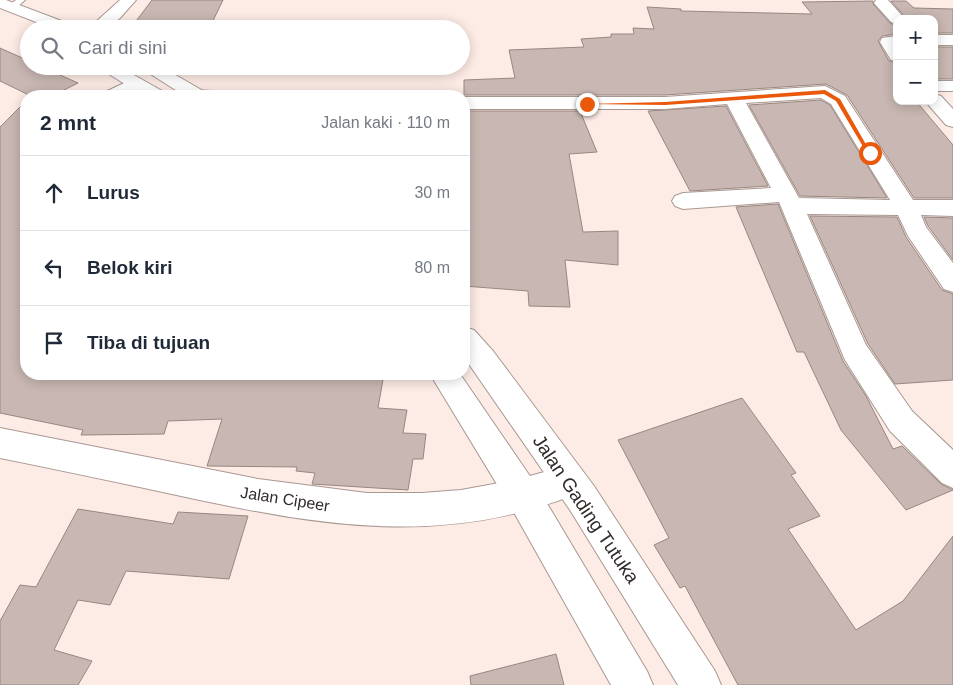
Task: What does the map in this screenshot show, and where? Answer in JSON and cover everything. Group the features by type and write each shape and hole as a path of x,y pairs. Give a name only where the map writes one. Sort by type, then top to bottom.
{"street":[{"path":"108,20 128,0"},
{"path":"11,3 49,20"},
{"path":"882,3 893,15"},
{"path":"0,20 17,26"},
{"path":"938,40 953,40"},
{"path":"893,41 888,42 888,45 893,51"},
{"path":"121,75 147,90"},
{"path":"162,75 186,90"},
{"path":"123,90 135,83"},
{"path":"938,86 953,86"},
{"path":"470,103 665,103 734,99 811,91 825,92 838,100 905,207 916,230 953,282"},
{"path":"734,99 789,200 855,352 901,421 953,472"},
{"path":"938,105 953,122"},
{"path":"683,201 789,200 953,208"},
{"name":"Jalan Gading Tutuka","path":"470,345 483,359 570,481 701,685"},
{"path":"448,380 524,496 633,685"},
{"name":"Jalan Cipeer","path":"0,443 282,500 355,509 420,511 476,506 524,496 570,481"}],"building":[{"path":"152,0 223,0 213,20 137,20"},
{"path":"873,1 873,4 893,24 893,35 882,36 878,41 889,61 893,62 893,105 919,105 953,145 953,198 914,198 847,95 826,84 665,95 470,95 470,90 464,90 464,80 515,78 509,50 584,47 581,39 611,37 611,34 634,34 633,28 654,29 647,7 681,9 681,11 812,14 802,2"},
{"path":"891,1 906,1 914,8 953,9 953,33 938,33 938,15 903,15"},
{"path":"938,47 953,47 953,79 938,79"},
{"path":"0,48 20,57 20,75 60,75 78,83 64,90 20,91 0,81"},
{"path":"821,100 830,105 887,198 800,196 749,105"},
{"path":"726,106 768,186 690,191 648,111"},
{"path":"20,107 20,380 383,380 378,408 407,410 403,433 426,434 423,459 413,459 408,490 312,484 315,473 296,471 297,467 207,466 222,419 168,421 164,434 81,435 83,430 0,413 0,127"},
{"path":"470,111 580,111 597,152 569,154 583,232 618,231 618,265 565,260 570,307 529,306 528,291 470,286"},
{"path":"778,204 843,361 866,396 893,449 902,446 941,484 953,490 906,510 841,430 804,352 797,352 736,207"},
{"path":"810,216 897,217 906,237 942,290 953,294 953,380 895,384 868,344"},
{"path":"924,217 953,218 953,260 928,226"},
{"path":"742,398 796,473 791,475 820,516 788,529 856,630 903,601 953,536 953,685 738,685 685,586 680,588 654,545 669,538 618,440"},
{"path":"78,509 173,524 178,512 248,516 229,579 126,571 110,605 78,600 54,650 92,661 78,685 0,685 0,621 20,585 36,587"},
{"path":"556,654 564,685 471,685 470,676"}],"route":[{"path":"587,104 665,103 734,99 811,91 825,92 838,100 870,153"}]}
